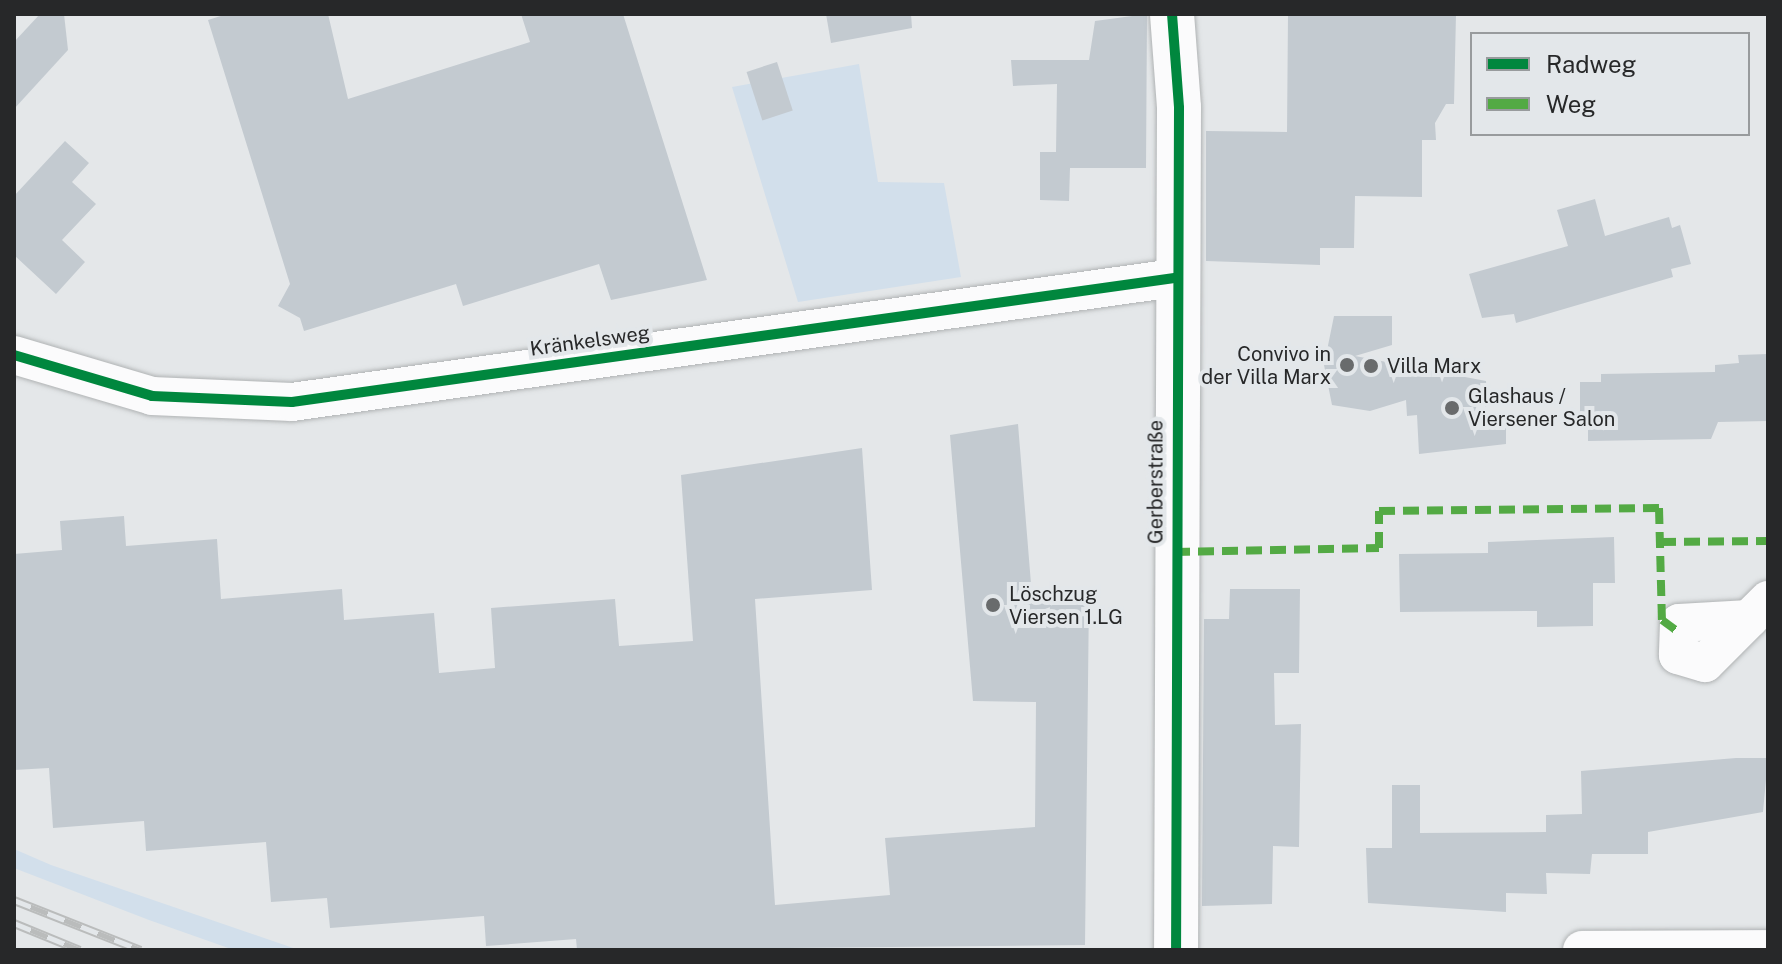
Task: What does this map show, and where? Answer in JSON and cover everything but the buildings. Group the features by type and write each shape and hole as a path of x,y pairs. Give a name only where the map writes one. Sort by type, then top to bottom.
{"street":[{"name":"Gerberstraße","path":"1172,14 1179,108 1174,278 1176,950"},
{"name":"Kränkelsweg","path":"14,355 152,396 292,402 1174,278"},
{"path":"1582,950 1768,949"}],"shaded area":[{"path":"859,64 878,182 944,183 961,277 798,302 732,87"},
{"path":"14,849 51,865 299,950 234,950 149,920 14,868"}],"railway":[{"path":"14,900 141,950"},
{"path":"14,923 80,950"}],"marked path":[{"path":"1174,552 1379,548 1379,511 1659,508 1662,620 1677,631"},
{"path":"1660,542 1768,541"}],"cycle path":[{"path":"1172,14 1179,108 1176,950"},
{"path":"14,355 152,396 292,402 1174,278"}],"place":[{"name":"Convivo in der Villa Marx","path":"1347,365"},
{"name":"Villa Marx","path":"1371,366"},
{"name":"Glashaus / Viersener Salon","path":"1452,408"},
{"name":"Löschzug Viersen 1.LG","path":"993,605"}]}
